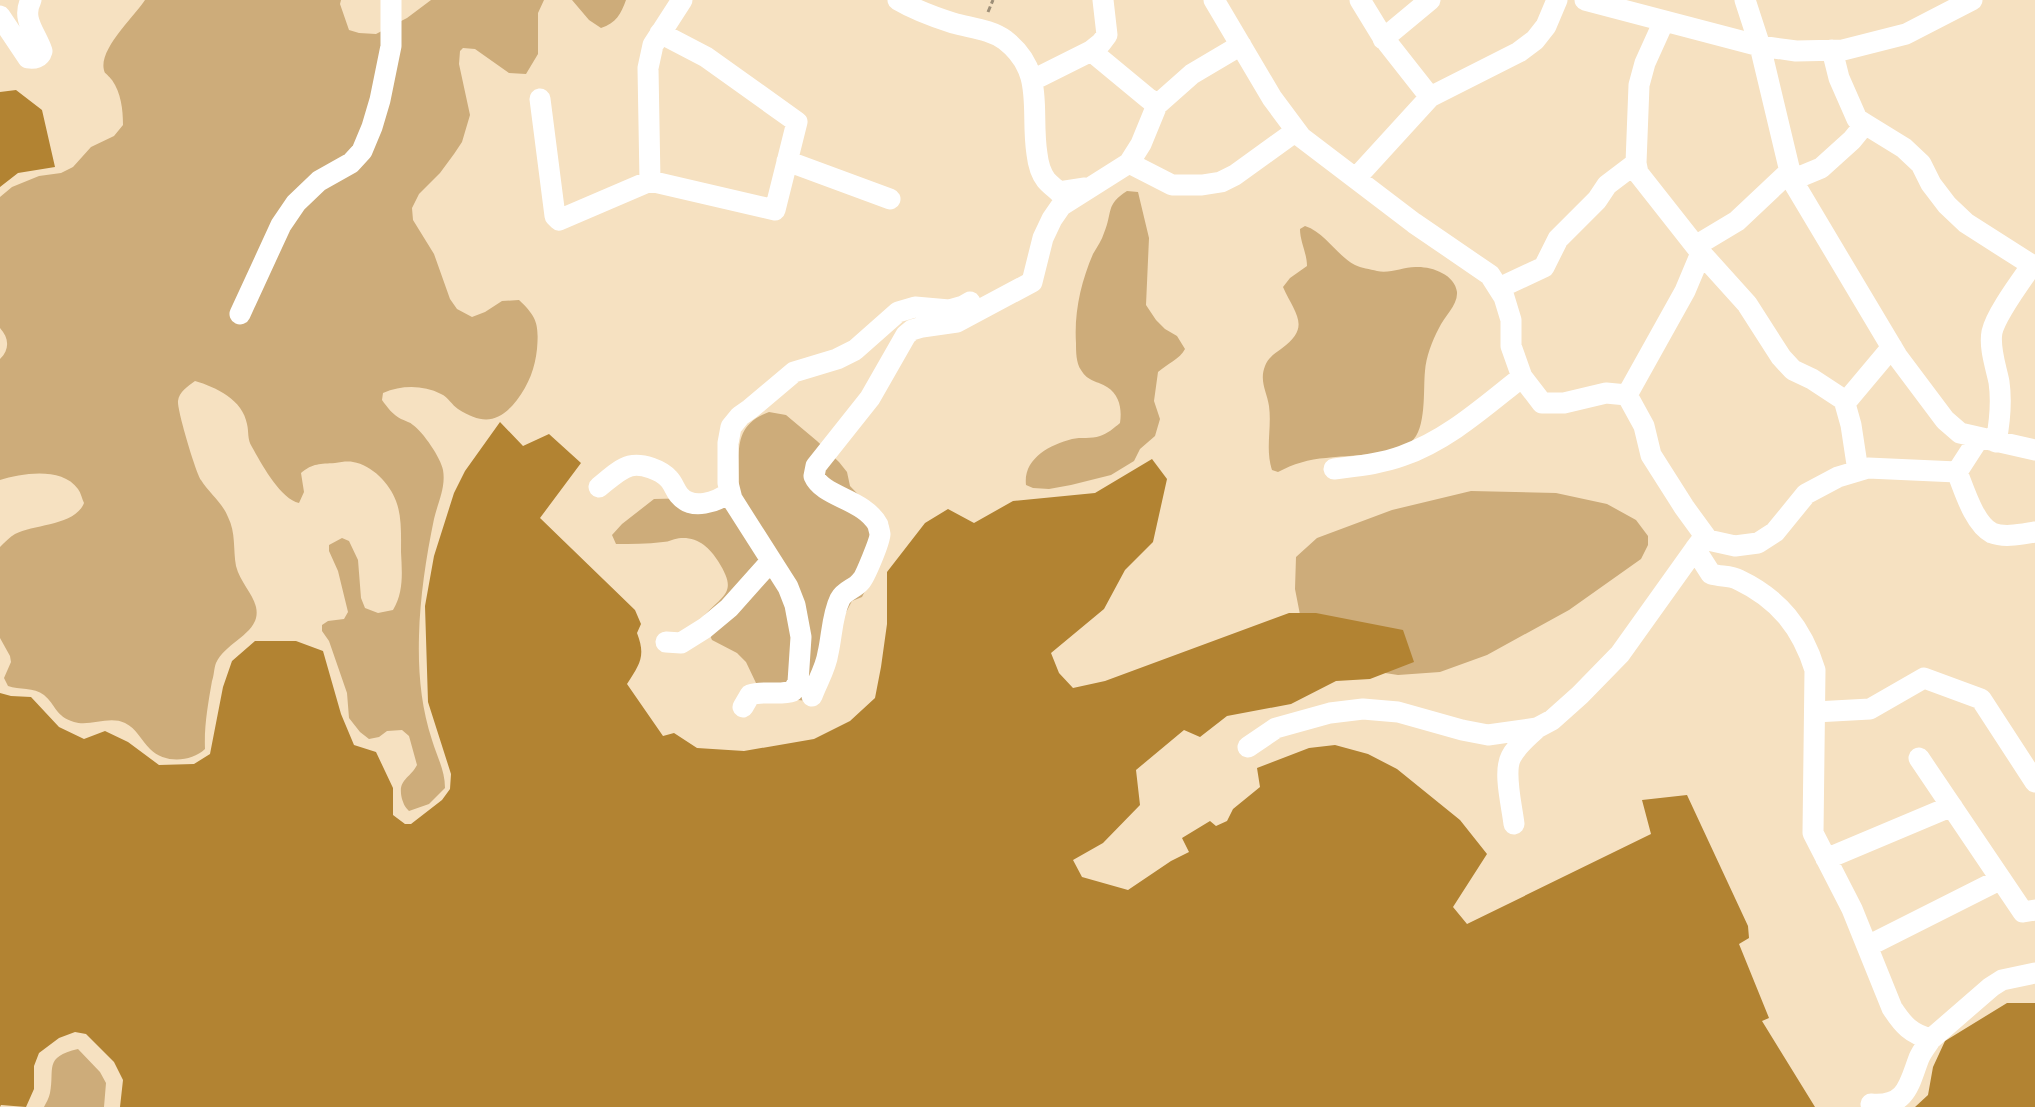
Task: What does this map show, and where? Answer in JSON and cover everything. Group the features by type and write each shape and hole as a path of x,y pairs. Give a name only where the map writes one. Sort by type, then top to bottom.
{"street":[{"path":"0,16 28,58 39,56 42,51 27,16 31,0"},
{"path":"240,314 281,225 296,203 309,189 351,163 362,150 380,100 391,46 390,0"},
{"path":"650,181 648,68 653,45 682,0"},
{"path":"898,0 914,9 955,24 985,30 1003,38 1018,51 1033,80 1035,141 1039,166 1045,179 1059,192 1091,186"},
{"path":"1033,80 1091,51 1101,43 1107,35 1103,0"},
{"path":"1214,0 1272,98 1300,137 1414,223 1490,275 1504,297 1511,320 1511,346 1522,377 1542,403 1564,403 1606,393 1627,395"},
{"path":"1360,0 1383,39 1431,97"},
{"path":"1383,39 1430,0"},
{"path":"1356,178 1431,97 1519,52 1535,40 1546,26 1557,0"},
{"path":"1585,0 1760,46 1796,51 1843,50 1906,34 1972,0"},
{"path":"1745,0 1760,46 1790,176 1892,347 1945,420 1960,433 2035,450"},
{"path":"1664,21 1645,63 1639,85 1636,163 1638,173 1701,254 1747,303 1781,357 1793,370 1834,392 1844,400 1858,471"},
{"path":"540,99 555,216 559,220 650,181 775,210 797,122 706,57 660,33"},
{"path":"812,696 828,655 840,600 845,592 855,588 863,579 880,534 879,526 853,501 821,486 814,476 816,466 870,398 906,335 922,327 957,322 1032,282 1043,238 1061,206 1129,163 1141,144 1158,104 1192,74 1241,45"},
{"path":"1514,824 1507,769 1510,758 1520,744 1580,695 1620,654 1700,542 1708,540 1735,546 1758,543 1775,532 1806,494 1838,477 1868,468 1957,472 1987,440 2000,420 2001,399 1992,348 1992,333 1996,321 2034,266 1966,223 1947,205 1931,184 1921,164 1904,148 1857,119 1839,78 1832,50"},
{"path":"1091,51 1141,93 1158,104"},
{"path":"1627,395 1685,291 1701,254 1702,242 1737,221 1790,176 1821,168 1852,140 1865,124"},
{"path":"1129,163 1172,185 1202,185 1221,182 1235,175 1296,131"},
{"path":"787,161 890,199"},
{"path":"1499,288 1544,267 1558,238 1590,208 1607,185 1636,163"},
{"path":"743,707 750,695 756,693 793,691 798,682 801,637 800,621 788,587 749,527 730,492 728,465 731,427 740,416 794,372 837,359 855,350 888,320 908,308 949,310 963,306 984,294 1010,293"},
{"path":"1845,403 1892,347"},
{"path":"1334,469 1377,463 1404,455 1434,441 1456,428 1522,377"},
{"path":"1627,395 1644,426 1651,455 1684,507 1711,574 1730,576 1740,580 1774,603 1790,618 1801,633 1815,670 1812,827 1818,844 1852,909 1892,1008 1909,1031 1931,1039"},
{"path":"599,487 629,466 638,465 650,467 670,480 681,498 689,502 702,504 719,500 730,492"},
{"path":"1957,472 1971,507 1983,526 1992,533 2005,535 2035,532"},
{"path":"666,642 681,643 705,628 729,608 771,561"},
{"path":"1815,712 1870,709 1924,678 1981,699 2035,782"},
{"path":"1248,747 1276,728 1330,713 1363,709 1398,712 1488,735 1537,728"},
{"path":"1919,758 2023,912 2035,910"},
{"path":"1826,859 1952,806"},
{"path":"1868,946 2001,879"},
{"path":"1871,1104 1881,1106 1890,1104 1905,1094 1911,1084 1920,1055 1931,1039 1991,987 2002,980 2035,974"}],"shaded area":[{"path":"145,0 341,0 340,4 349,30 376,34 407,18 431,0 544,0 538,13 538,54 526,74 509,73 475,49 463,48 460,51 459,64 470,115 462,142 440,173 419,194 412,208 413,220 434,254 450,299 457,309 472,317 502,301 519,300 530,311 536,322 538,340 535,363 525,388 510,408 497,417 475,418 458,409 443,395 427,389 405,387 383,393 382,400 390,411 412,424 426,439 439,459 444,476 424,578 419,649 425,714 442,769 445,788 429,804 409,811 402,799 401,787 417,765 409,736 402,730 387,731 379,737 369,739 360,732 349,718 347,693 329,641 322,631 322,625 328,621 344,619 348,612 338,571 329,551 329,545 342,538 349,541 358,560 361,598 365,608 378,613 393,610 397,603 402,574 400,520 393,495 385,482 373,471 360,464 347,462 309,467 301,473 304,492 299,503 292,500 278,488 256,454 249,441 247,424 240,408 220,391 195,381 182,392 179,398 180,416 199,475 231,523 236,566 256,607 254,624 221,655 216,663 207,715 205,749 185,759 163,757 150,749 136,731 125,723 113,720 80,723 68,720 40,692 8,686 4,678 11,662 0,638 0,547 15,534 72,516 84,503 78,489 62,477 31,474 0,480 0,359 7,344 0,328 0,197 12,187 39,176 61,173 73,167 91,147 114,136 123,125 119,96 112,80 105,73 103,64 111,45"},
{"path":"572,0 626,0 617,17 601,28 589,20"},
{"path":"16,90 42,110 55,167 18,173 0,187 0,92"},
{"path":"1127,191 1138,192 1149,238 1146,305 1165,329 1177,336 1185,349 1177,359 1158,372 1154,401 1160,419 1155,436 1140,449 1134,461 1111,475 1049,489 1033,488 1026,485 1026,476 1039,454 1075,438 1103,435 1120,423 1121,413 1115,394 1107,387 1087,377 1079,367 1076,320 1082,286 1093,254 1107,226 1112,205"},
{"path":"1305,226 1319,234 1342,256 1357,266 1382,272 1413,267 1436,270 1452,281 1457,297 1430,349 1425,371 1422,419 1420,428 1411,442 1393,450 1307,461 1278,472 1272,470 1270,462 1270,414 1263,371 1274,354 1296,334 1298,320 1283,287 1290,278 1307,266 1300,229"},
{"path":"769,412 786,415 817,441 839,462 847,472 850,486 871,508 869,583 862,597 852,601 842,620 808,701 798,700 756,683 746,662 737,653 712,640 702,618 722,598 728,587 724,572 715,556 707,548 698,541 687,538 665,542 616,544 612,535 622,524 654,499 738,497 739,447 742,437 747,427"},
{"path":"500,422 523,446 549,434 581,463 540,518 635,610 641,624 637,633 641,654 638,665 627,684 663,736 674,733 697,748 744,751 814,739 850,721 875,698 887,624 887,572 925,523 948,509 974,523 1013,501 1095,493 1152,459 1167,479 1153,542 1125,570 1104,609 1051,653 1059,673 1073,688 1105,681 1289,613 1316,613 1403,630 1414,662 1370,679 1336,681 1291,704 1227,716 1200,737 1184,730 1136,770 1140,805 1103,843 1073,860 1082,877 1128,890 1171,861 1189,852 1182,838 1210,821 1216,826 1227,821 1233,809 1260,787 1257,768 1309,748 1335,745 1368,754 1397,769 1460,820 1487,854 1453,907 1467,924 1651,834 1642,800 1687,795 1748,926 1749,938 1739,944 1769,1018 1762,1021 1815,1107 120,1107 123,1080 114,1062 86,1034 75,1032 59,1038 39,1053 34,1066 34,1089 26,1107 1,1105 0,1107 0,693 31,697 59,727 84,739 105,731 128,742 159,765 194,764 210,754 223,687 232,661 255,641 296,641 323,651 341,714 354,745 376,752 393,788 393,815 405,824 411,824 442,800 450,789 451,774 428,702 425,606 434,556 454,493 465,471"},
{"path":"1471,491 1556,493 1607,504 1636,520 1648,536 1648,545 1641,559 1569,610 1487,655 1440,672 1398,675 1359,669 1303,630 1295,589 1296,557 1317,538 1392,510"},
{"path":"2007,1003 2035,1003 2035,1107 1915,1107 1928,1095 1933,1067 1945,1041"},
{"path":"78,1049 100,1072 106,1083 104,1107 44,1107 50,1093 55,1060 67,1052"}]}
